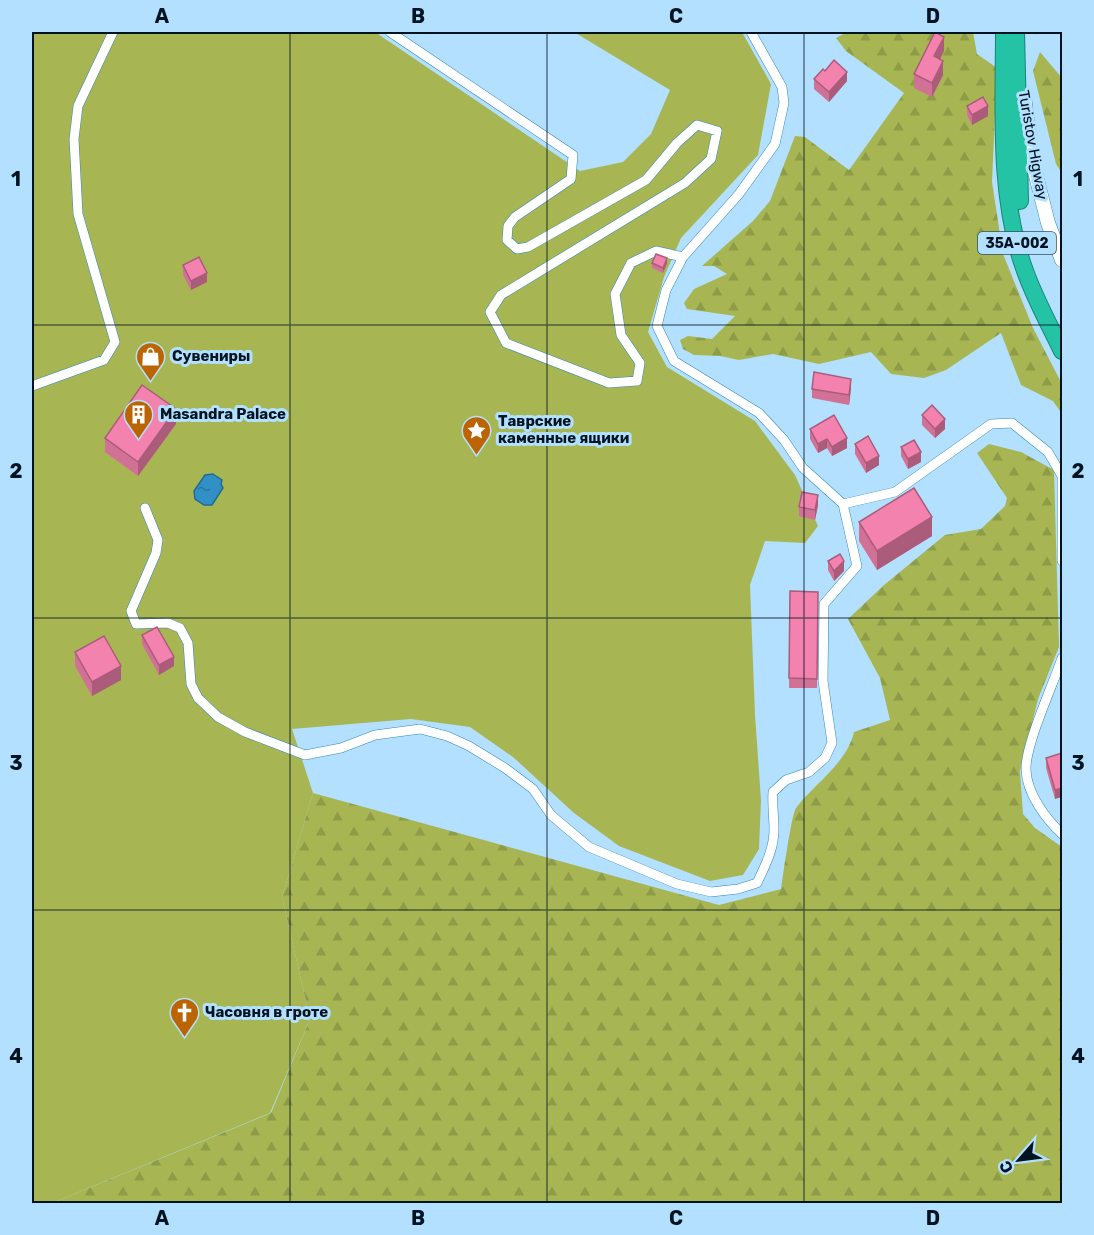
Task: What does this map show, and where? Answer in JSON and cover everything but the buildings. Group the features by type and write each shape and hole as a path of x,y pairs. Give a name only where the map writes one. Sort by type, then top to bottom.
{"highway":[{"name":"35А-002","path":"1004,32 1004,127 1007,186 1012,223 1023,266 1062,351"},
{"name":"35А-002","path":"1016,32 1018,184 1023,224 1032,264 1062,332"}],"main road":[{"name":"Turistov Higway","path":"1018,64 1032,160 1048,223 1062,260"}],"street":[{"path":"32,386 104,360 115,342 78,214 74,139 78,106 113,32"},
{"path":"390,32 573,155 571,179 515,217 508,226 507,240 517,249 528,247 646,180 677,143 697,125 717,130 711,159 685,183 501,295 490,312 506,343 609,383 637,381 640,363 621,335 615,294 632,262 656,251 683,257"},
{"path":"145,508 158,540 156,553 131,611 136,624 168,623 180,628 188,643 191,684 198,698 218,717 245,732 305,754 341,748 375,735 420,729 447,736 470,746 532,789 551,814 589,847 677,884 711,892 738,889 757,883 771,852 774,831 771,810 773,792 786,780 809,772 825,758 832,743 823,681 824,604 857,566 843,504 803,468 784,440 759,413 674,361 657,326 666,290 683,257 739,194 775,144 784,102 782,87 751,32"},
{"path":"843,504 895,492 991,424 1011,423 1048,452 1062,476 1062,561"},
{"path":"1062,658 1031,742 1026,770 1031,791 1048,820 1062,834"}],"green space":[{"path":"32,32 375,32 580,171 623,162 651,134 670,90 574,32 742,32 771,84 758,155 681,238 664,277 648,332 667,367 755,421 795,475 818,526 805,543 765,541 750,585 761,800 759,849 743,875 710,881 619,846 574,813 513,757 470,727 411,719 292,729 313,793 282,897 310,1019 270,1113 50,1204 32,1203"},
{"path":"847,32 973,32 977,54 997,68 992,182 1003,254 1033,328 1062,384 1062,414 1053,401 1021,385 1001,333 946,370 924,378 891,374 871,352 819,364 773,354 739,360 720,356 694,355 683,349 680,340 688,336 712,339 735,316 687,309 684,303 694,289 727,274 714,266 702,266 753,221 770,201 795,136 805,137 849,170 904,93 846,51 836,38"},
{"path":"1040,52 1062,78 1062,173 1056,164 1033,71"},
{"path":"989,444 1021,452 1054,470 1059,647 1038,699 1020,772 1023,814 1035,828 1062,847 1062,1203 50,1204 271,1113 310,1019 282,897 313,793 719,905 781,889 796,808 838,763 854,732 890,720 880,678 848,619 884,585 945,535 981,529 1005,506 1007,498 977,453"}],"water":[{"path":"213,474 222,480 223,488 212,505 204,505 195,499 194,491 205,475"}],"place":[{"name":"Сувениры","path":"151,382"},
{"name":"Masandra Palace","path":"139,440"},
{"name":"Таврские каменные ящики","path":"477,456"},
{"name":"Часовня в гроте","path":"184,1038"}]}
